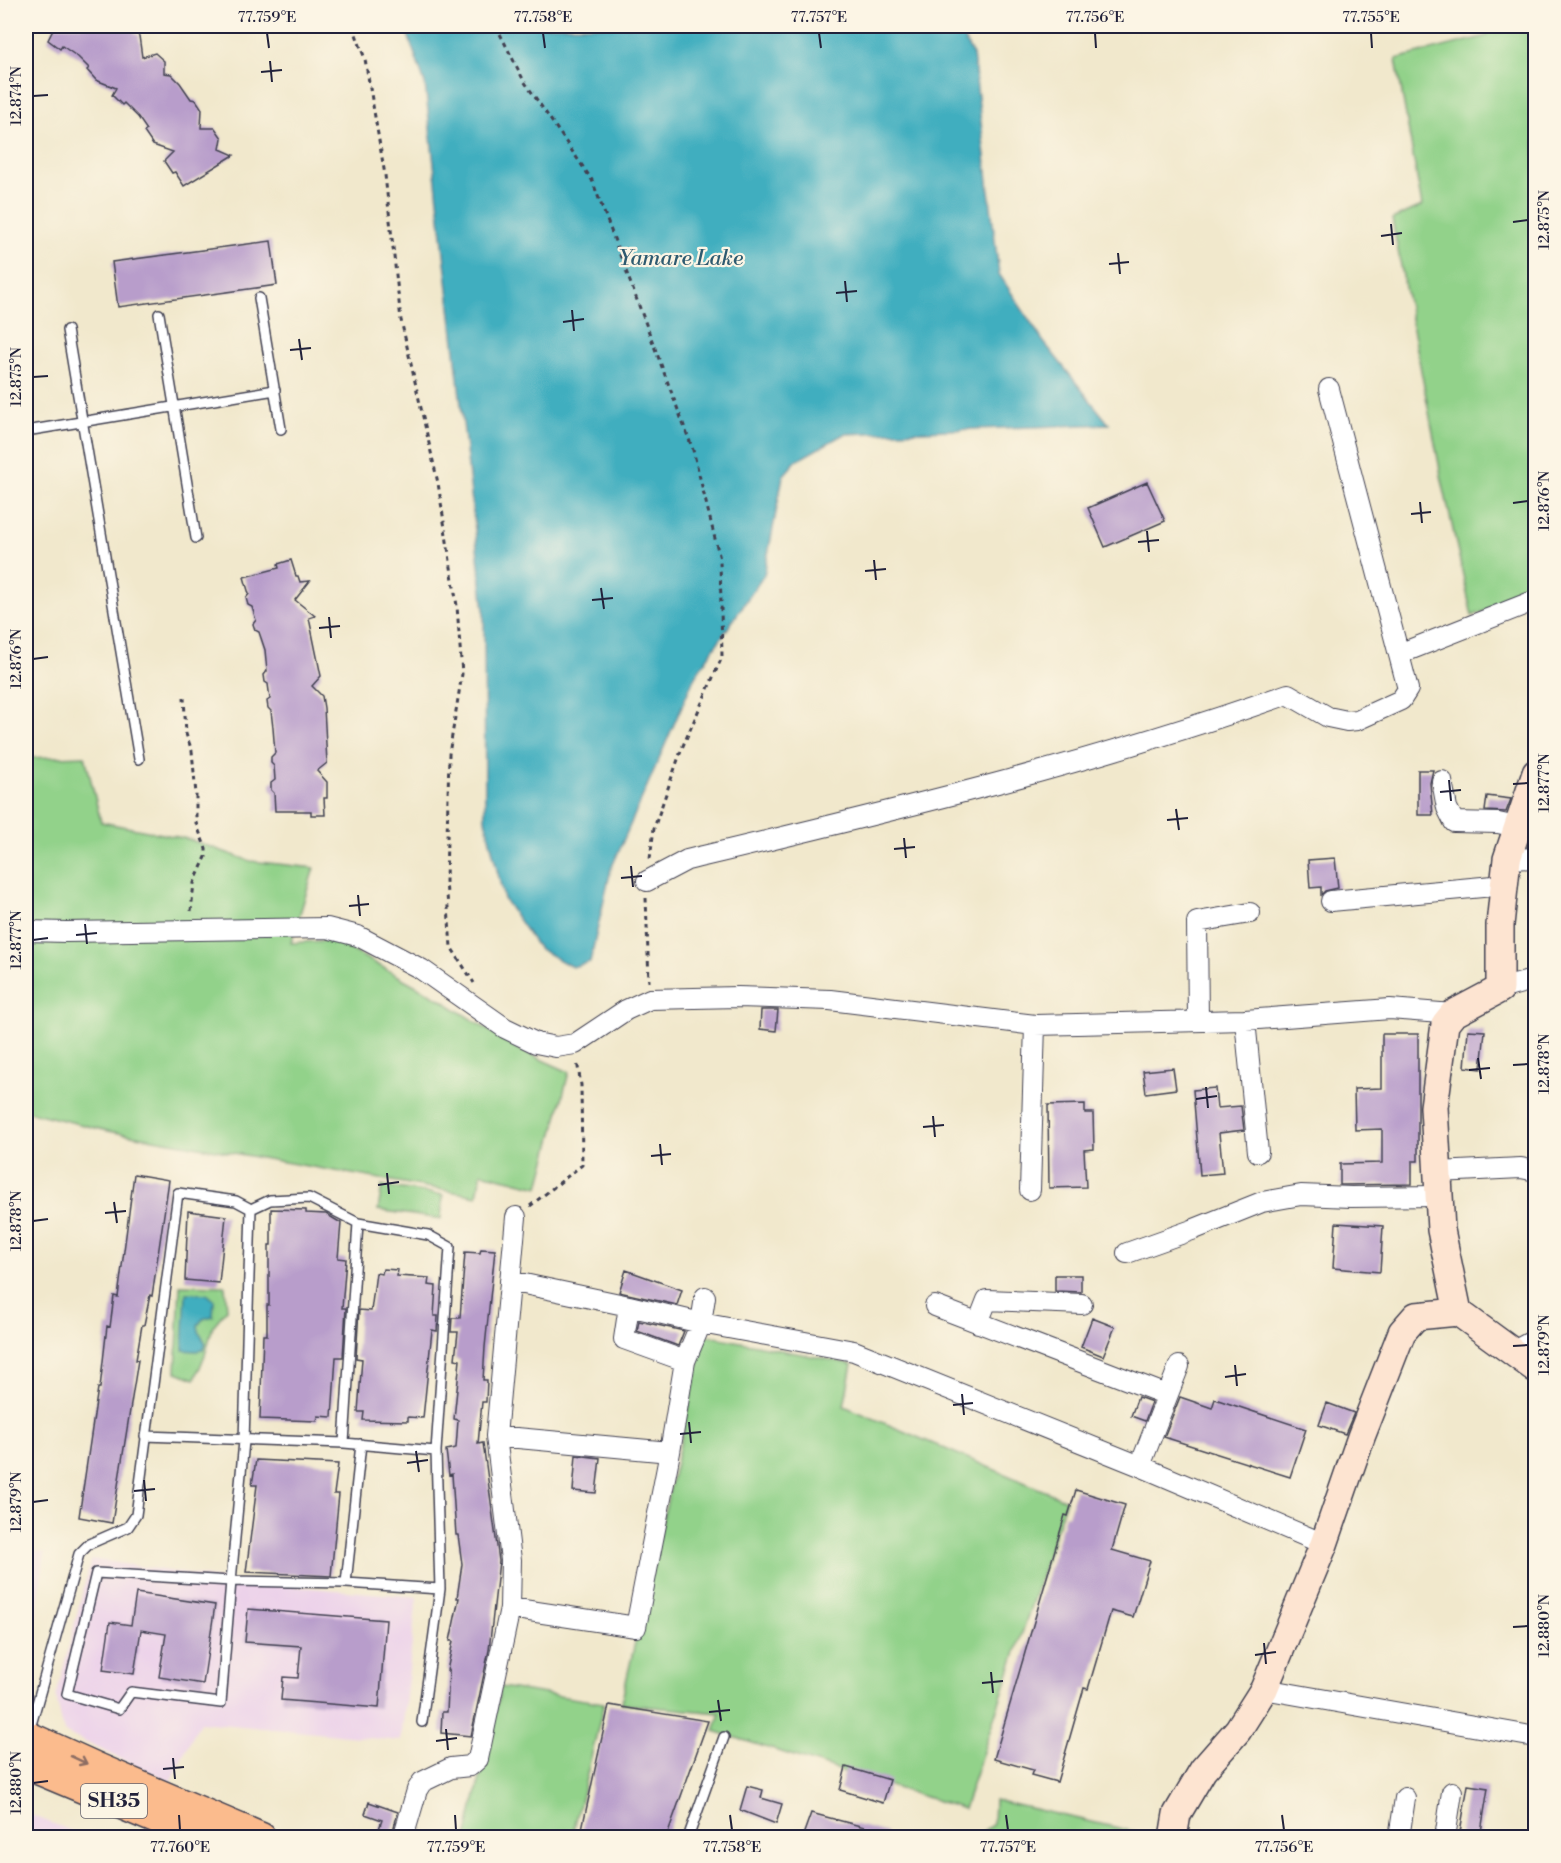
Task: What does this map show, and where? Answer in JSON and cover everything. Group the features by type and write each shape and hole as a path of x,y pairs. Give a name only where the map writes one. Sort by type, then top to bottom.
{"main road":[{"name":"SH35","path":"26,1746 187,1834"},
{"path":"26,1746 99,1769 261,1838"}],"street":[{"path":"647,881 687,860 1028,774 1208,723 1288,694 1328,717 1338,720 1357,720 1401,700 1407,689 1399,654 1329,389"},
{"path":"1399,654 1536,600"},
{"path":"1500,989 1500,926 1505,872 1517,827 1536,773"},
{"path":"1442,782 1446,808 1454,822 1498,823 1517,827"},
{"path":"1331,901 1505,872 1536,858"},
{"path":"1198,1020 1197,922 1250,913"},
{"path":"26,931 327,928 358,936 421,969 505,1028 536,1043 556,1047 575,1044 627,1010 650,999 738,997 830,1000 1035,1025 1245,1020 1390,1009 1453,1014"},
{"path":"1536,978 1500,989 1453,1014 1445,1024 1434,1107 1441,1230 1458,1312 1536,1369"},
{"path":"1245,1020 1258,1152"},
{"path":"1030,1190 1035,1025"},
{"path":"1127,1253 1262,1202 1301,1195 1351,1197 1438,1184 1521,1168 1536,1171"},
{"path":"403,1838 417,1790 422,1782 451,1768 470,1766 478,1759 510,1608 511,1560 496,1436 516,1217"},
{"path":"510,1281 701,1323 854,1351 1140,1466 1324,1544"},
{"path":"510,1608 636,1627 686,1361 701,1323 705,1297"},
{"path":"978,1323 985,1303 991,1300 1082,1304"},
{"path":"629,1306 624,1339 686,1361"},
{"path":"935,1306 1167,1395"},
{"path":"1173,1838 1177,1814 1203,1770 1238,1730 1264,1689 1324,1544 1361,1437 1402,1332 1416,1316 1458,1312"},
{"path":"1512,1352 1536,1339"},
{"path":"1140,1466 1179,1366"},
{"path":"496,1436 670,1452"},
{"path":"1264,1689 1536,1737"},
{"path":"1446,1838 1452,1792"},
{"path":"1400,1838 1405,1798"}],"lane":[{"path":"259,298 281,429"},
{"path":"159,314 196,538"},
{"path":"67,330 139,759"},
{"path":"26,431 275,390"},
{"path":"26,1746 79,1554 89,1544 117,1533 133,1522 136,1515 144,1437 178,1193 236,1201 250,1209"},
{"path":"250,1209 270,1200 309,1198 358,1223 428,1235 450,1247 436,1450 440,1589 422,1722"},
{"path":"250,1209 244,1441 231,1581 221,1703 130,1692 119,1709 67,1694 96,1573 231,1581 346,1583 440,1589"},
{"path":"344,1443 358,1223"},
{"path":"144,1437 344,1443 436,1450"},
{"path":"346,1583 361,1444"},
{"path":"688,1838 724,1737"}],"path":[{"path":"353,26 365,59 385,175 401,320 438,483 457,606 462,674 449,754 446,881 451,947 475,986"},
{"path":"496,26 524,81 592,180 693,450 720,559 722,657 682,748 654,828 646,893 650,999"},
{"path":"184,698 186,734 192,752 196,823 206,849 206,856 194,883 189,929"},
{"path":"516,1217 582,1164 580,1084 575,1044"}],"shaded area":[{"path":"26,1549 45,1553 26,1684"},
{"path":"91,1559 231,1581 417,1597 401,1741 200,1722 170,1782 64,1732 56,1697"},
{"path":"26,1813 87,1837 26,1837"}],"green space":[{"path":"1489,26 1535,26 1535,592 1472,616 1442,480 1392,219 1422,206 1396,59 1487,36"},
{"path":"85,756 101,822 188,839 250,861 314,868 291,943 333,940 440,999 516,1048 569,1072 539,1187 481,1173 477,1196 108,1131 26,1111 26,758"},
{"path":"382,1186 443,1195 441,1219 378,1210"},
{"path":"180,1285 225,1286 227,1309 213,1326 195,1379 176,1372"},
{"path":"705,1335 852,1364 844,1406 1066,1500 964,1809 714,1731 720,1713 621,1704"},
{"path":"501,1687 604,1703 572,1837 466,1838"},
{"path":"994,1800 1154,1836 1153,1838 975,1837 993,1824"}],"water":[{"name":"Yamare Lake","path":"405,26 956,26 973,55 999,274 1043,341 1109,424 844,434 796,461 783,476 764,575 695,676 611,869 590,962 572,967 538,948 504,899 485,820 484,610 425,84"},
{"path":"186,1293 207,1294 214,1300 213,1316 203,1319 198,1325 206,1344 203,1350 183,1350"}],"building":[{"path":"55,26 119,26 122,29 131,29 139,36 142,57 155,53 164,61 164,73 171,74 202,109 201,128 215,128 222,138 220,149 234,155 184,186 164,161 173,152 153,145 138,117 112,95 116,88 96,80 87,70 89,68 78,57 62,46 60,49 48,40"},
{"path":"271,241 277,285 118,307 112,262"},
{"path":"1147,482 1165,521 1105,547 1088,508"},
{"path":"291,560 300,582 310,581 295,600 315,616 309,618 321,676 312,686 322,696 324,708 327,763 317,771 327,782 327,798 324,798 325,815 311,815 311,811 275,811 274,793 271,790 271,783 275,780 271,757 275,753 271,711 267,701 270,699 268,684 265,682 264,675 267,671 265,650 259,632 255,630 253,624 256,620 246,598 249,594 244,577 279,568 278,564"},
{"path":"1418,770 1433,770 1430,783 1433,815 1418,815"},
{"path":"1487,796 1511,799 1506,812 1485,811"},
{"path":"1335,858 1338,888 1325,891 1321,895 1321,887 1310,888 1308,860"},
{"path":"761,1010 778,1010 776,1031 760,1029"},
{"path":"1468,1030 1485,1031 1481,1069 1465,1067"},
{"path":"1382,1034 1418,1034 1418,1161 1412,1161 1412,1184 1340,1185 1340,1164 1382,1163 1382,1129 1355,1130 1354,1089 1382,1088"},
{"path":"1173,1068 1176,1089 1146,1093 1143,1071"},
{"path":"1215,1088 1217,1108 1241,1106 1244,1130 1219,1133 1223,1173 1200,1175 1193,1090"},
{"path":"1085,1104 1085,1113 1093,1113 1094,1149 1084,1150 1086,1187 1049,1188 1048,1105"},
{"path":"134,1174 169,1180 152,1296 150,1295 144,1325 142,1325 136,1360 138,1360 112,1523 79,1517 98,1388 100,1388 107,1326 110,1327 114,1296 118,1297"},
{"path":"271,1209 306,1210 306,1213 326,1214 341,1223 338,1258 346,1259 342,1308 346,1308 343,1357 336,1357 332,1417 318,1416 317,1421 260,1419 263,1335 267,1335 267,1305 269,1305"},
{"path":"188,1211 226,1216 219,1283 185,1280"},
{"path":"1336,1223 1383,1226 1380,1272 1333,1268"},
{"path":"481,1249 495,1250 483,1380 487,1380 486,1402 482,1402 478,1444 483,1443 499,1561 489,1650 471,1736 441,1733 442,1712 447,1712 449,1671 447,1671 453,1641 450,1641 459,1598 457,1598 462,1564 458,1535 456,1535 452,1474 449,1475 446,1450 456,1448 458,1420 454,1419 460,1360 455,1359 458,1332 451,1332 452,1318 460,1318 465,1252 480,1253"},
{"path":"383,1269 398,1270 397,1276 429,1278 428,1285 436,1286 434,1316 438,1316 437,1331 432,1330 423,1418 408,1417 408,1421 363,1420 364,1412 358,1412 362,1359 356,1358 359,1310 371,1311 376,1273 382,1274"},
{"path":"626,1270 682,1290 677,1305 619,1292"},
{"path":"1055,1275 1081,1275 1081,1292 1055,1291"},
{"path":"1092,1318 1115,1327 1103,1356 1081,1347"},
{"path":"639,1321 684,1331 678,1346 637,1331"},
{"path":"1138,1397 1152,1402 1145,1421 1131,1416"},
{"path":"1180,1397 1212,1408 1215,1399 1306,1429 1290,1477 1164,1437"},
{"path":"1327,1403 1354,1413 1345,1434 1319,1425"},
{"path":"576,1455 600,1458 596,1493 573,1491"},
{"path":"256,1460 338,1464 334,1494 339,1494 331,1576 246,1572 257,1485 252,1485"},
{"path":"1076,1490 1125,1505 1112,1550 1150,1561 1133,1617 1111,1611 1088,1689 1084,1688 1057,1782 1031,1775 1033,1770 994,1759 1065,1515 1068,1516"},
{"path":"136,1593 215,1605 203,1684 159,1677 166,1634 141,1630 134,1674 103,1670 110,1622 131,1625"},
{"path":"248,1609 386,1620 379,1708 281,1700 283,1677 298,1678 301,1646 245,1642"},
{"path":"609,1705 708,1721 666,1838 580,1838"},
{"path":"846,1767 890,1780 883,1803 840,1790"},
{"path":"1468,1785 1488,1788 1480,1838 1459,1838"},
{"path":"747,1786 763,1790 761,1798 782,1804 776,1824 740,1810"},
{"path":"369,1802 398,1812 391,1838 376,1838 382,1820 365,1814"},
{"path":"811,1813 887,1833 886,1838 802,1838"}]}
